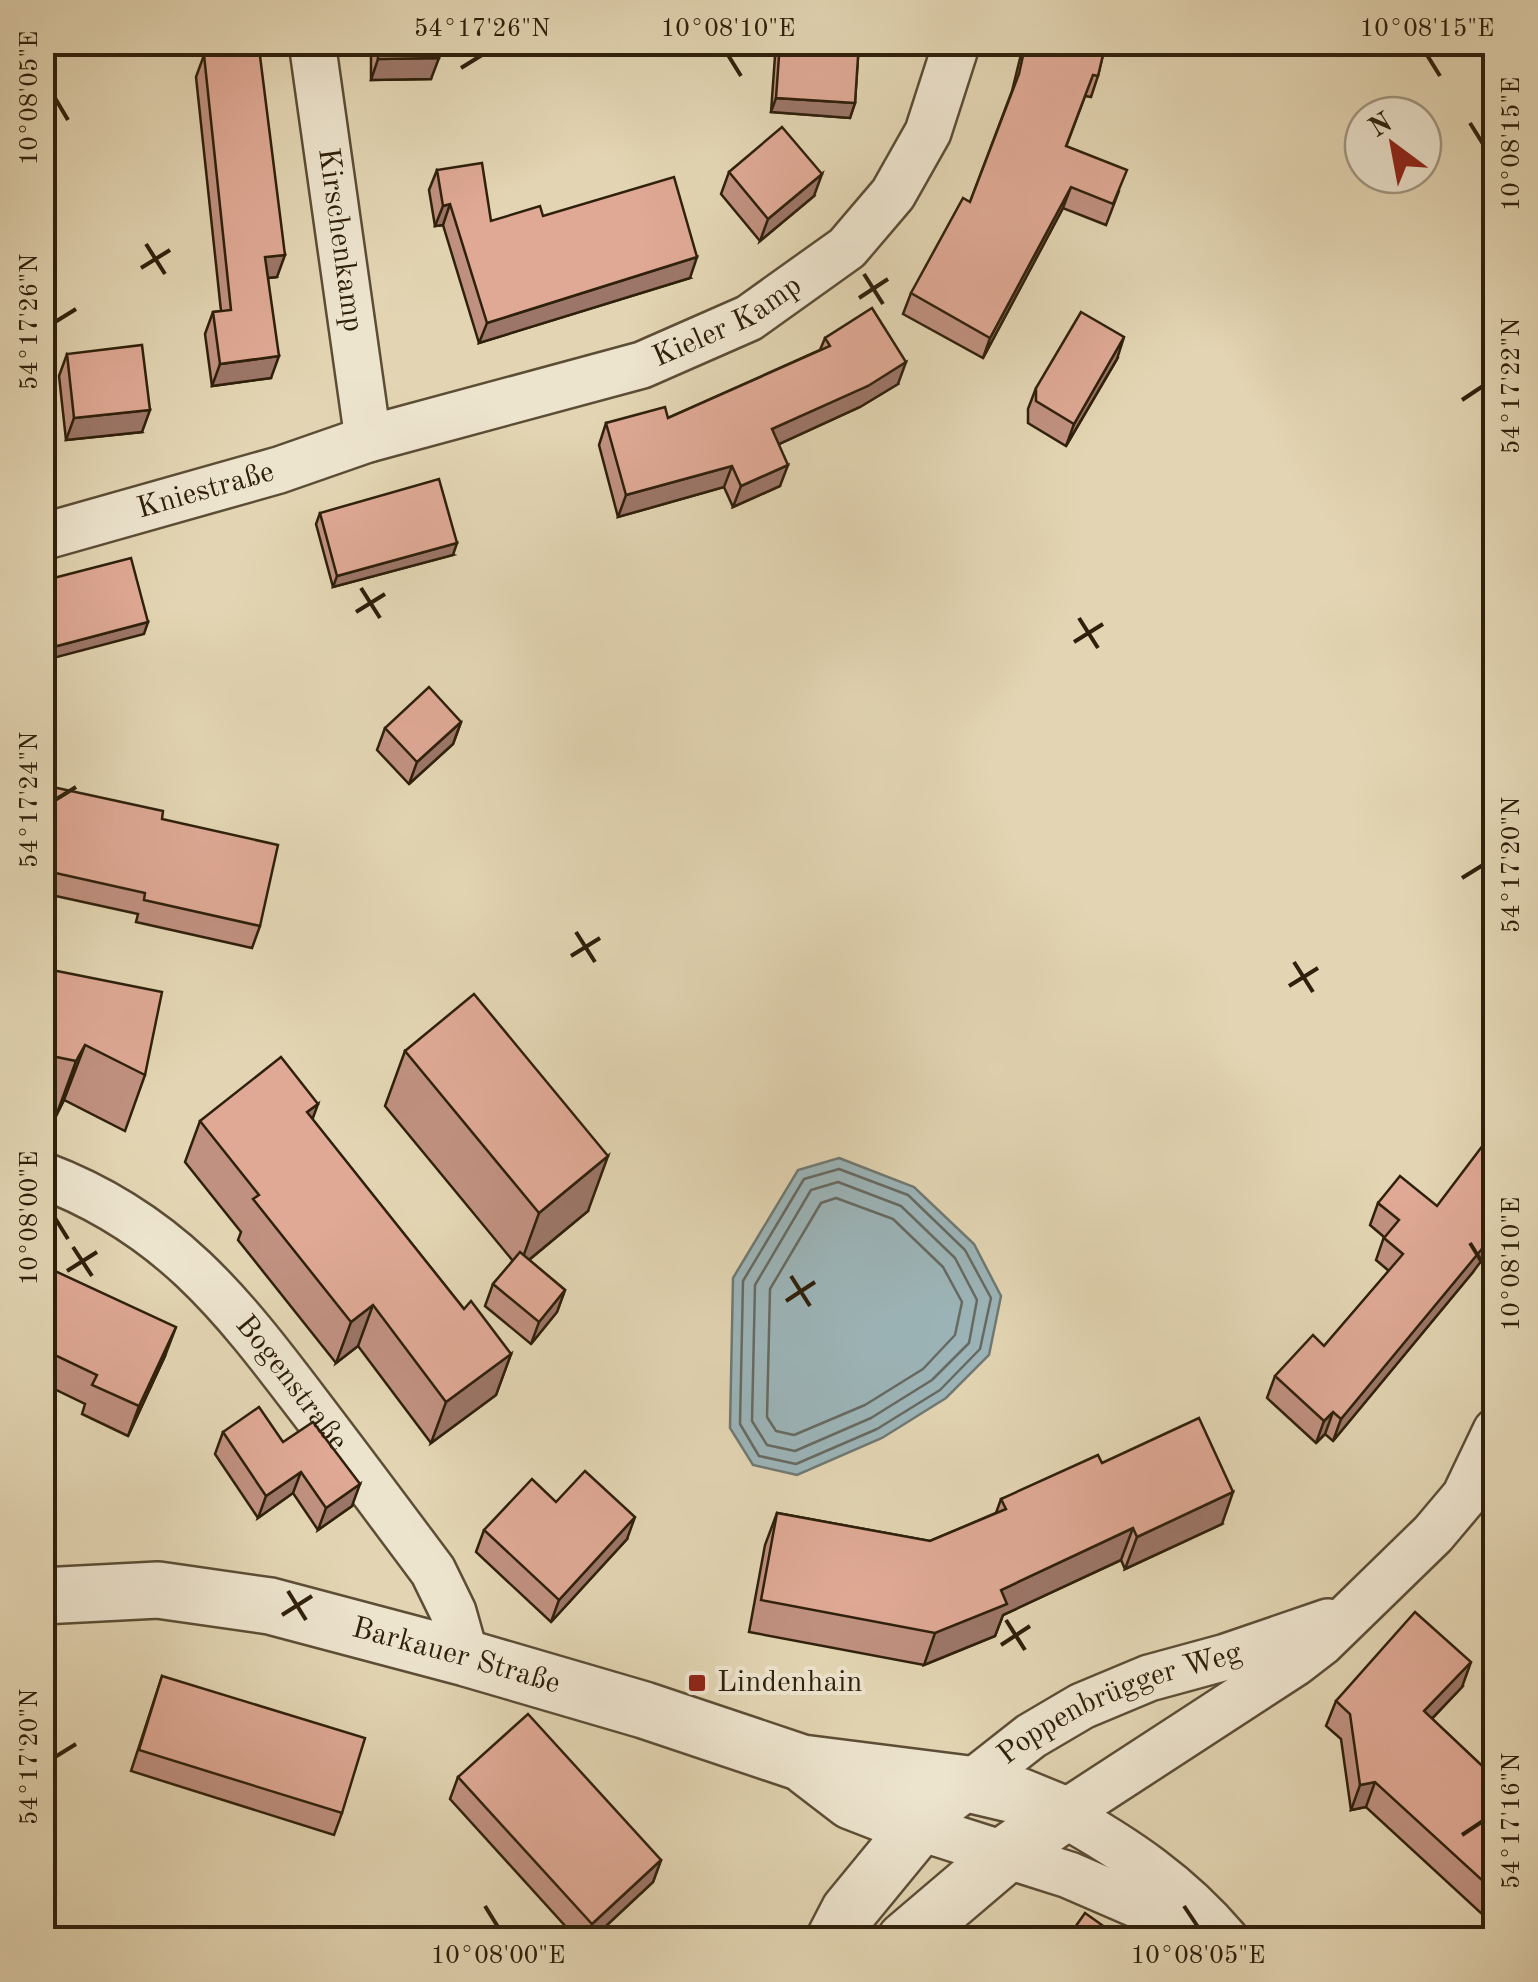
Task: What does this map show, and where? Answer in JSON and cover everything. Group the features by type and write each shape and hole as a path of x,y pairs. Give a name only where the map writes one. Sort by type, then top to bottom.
{"street":[{"name":"Kirschenkamp","path":"312,42 368,439"},
{"name":"Kieler Kamp","path":"368,439 642,365 749,318 847,248 892,194 928,132 957,42"},
{"name":"Kniestraße","path":"42,537 279,470 368,439"},
{"name":"Bogenstraße","path":"42,1175 118,1210 154,1234 243,1318 433,1571 453,1612 466,1658"},
{"name":"Poppenbrügger Weg","path":"905,1940 1006,1854 1321,1643 1406,1561 1465,1496 1496,1431"},
{"name":"Barkauer Straße","path":"42,1596 158,1590 270,1606 644,1710 802,1763 968,1784 1019,1796 1105,1837 1192,1900 1226,1940"},
{"name":"Poppenbrügger Weg","path":"918,1826 1031,1736 1082,1706 1149,1678 1226,1658 1344,1617"},
{"name":"Barkauer Straße","path":"802,1763 850,1802 1068,1875 1219,1940"},
{"path":"834,1940 854,1904 918,1826"}],"water":[{"path":"839,1158 914,1187 974,1244 1001,1296 989,1355 946,1398 882,1438 797,1475 753,1465 730,1428 733,1278 798,1170"}],"building":[{"path":"378,42 439,42 439,58 378,59"},
{"path":"780,42 859,42 855,103 776,98"},
{"path":"1026,42 1106,42 1098,76 1093,75 1066,146 1127,170 1113,204 1071,187 990,338 911,293 963,198 970,202 1019,74"},
{"path":"259,48 285,255 265,257 279,356 220,364 213,312 231,310 204,55"},
{"path":"782,127 822,174 768,219 729,172"},
{"path":"482,163 491,221 540,206 543,216 674,177 697,257 487,323 450,204 443,206 437,170"},
{"path":"872,308 906,362 868,386 772,429 788,465 741,486 732,466 626,495 606,423 665,407 668,418 830,346 825,338"},
{"path":"1081,312 1124,337 1074,424 1036,401 1036,388"},
{"path":"142,345 150,410 74,418 67,354"},
{"path":"439,479 457,543 337,576 320,513"},
{"path":"131,558 148,622 42,650 42,581"},
{"path":"429,687 461,722 417,762 385,728"},
{"path":"48,786 163,811 162,819 278,845 260,926 144,900 145,893 42,870 42,809"},
{"path":"42,968 162,992 145,1075 85,1045 76,1061 42,1054"},
{"path":"474,994 608,1156 539,1213 405,1051"},
{"path":"281,1057 318,1104 307,1112 464,1309 471,1301 511,1354 446,1402 373,1305 351,1322 253,1199 259,1195 200,1121"},
{"path":"1496,1128 1496,1230 1341,1419 1333,1412 1324,1421 1275,1376 1313,1335 1324,1346 1403,1254 1384,1238 1399,1220 1378,1203 1400,1176 1437,1206"},
{"path":"520,1252 565,1290 539,1322 493,1284"},
{"path":"42,1265 176,1327 139,1406 92,1385 97,1375 42,1349"},
{"path":"259,1407 283,1442 313,1422 360,1484 326,1508 301,1472 266,1496 223,1432"},
{"path":"1199,1418 1233,1492 1137,1537 1133,1528 1001,1590 1007,1604 935,1633 761,1600 777,1513 930,1541 1006,1509 1001,1499 1098,1455 1102,1463"},
{"path":"585,1471 635,1517 559,1600 484,1530 532,1479 556,1502"},
{"path":"1415,1612 1471,1662 1424,1711 1496,1779 1496,1893 1375,1782 1360,1785 1350,1714 1336,1701"},
{"path":"162,1676 365,1738 342,1813 139,1750"},
{"path":"528,1714 661,1860 592,1924 458,1777"},
{"path":"1085,1913 1123,1940 1066,1940"}],"place":[{"name":"Lindenhain","path":"697,1683"}]}
